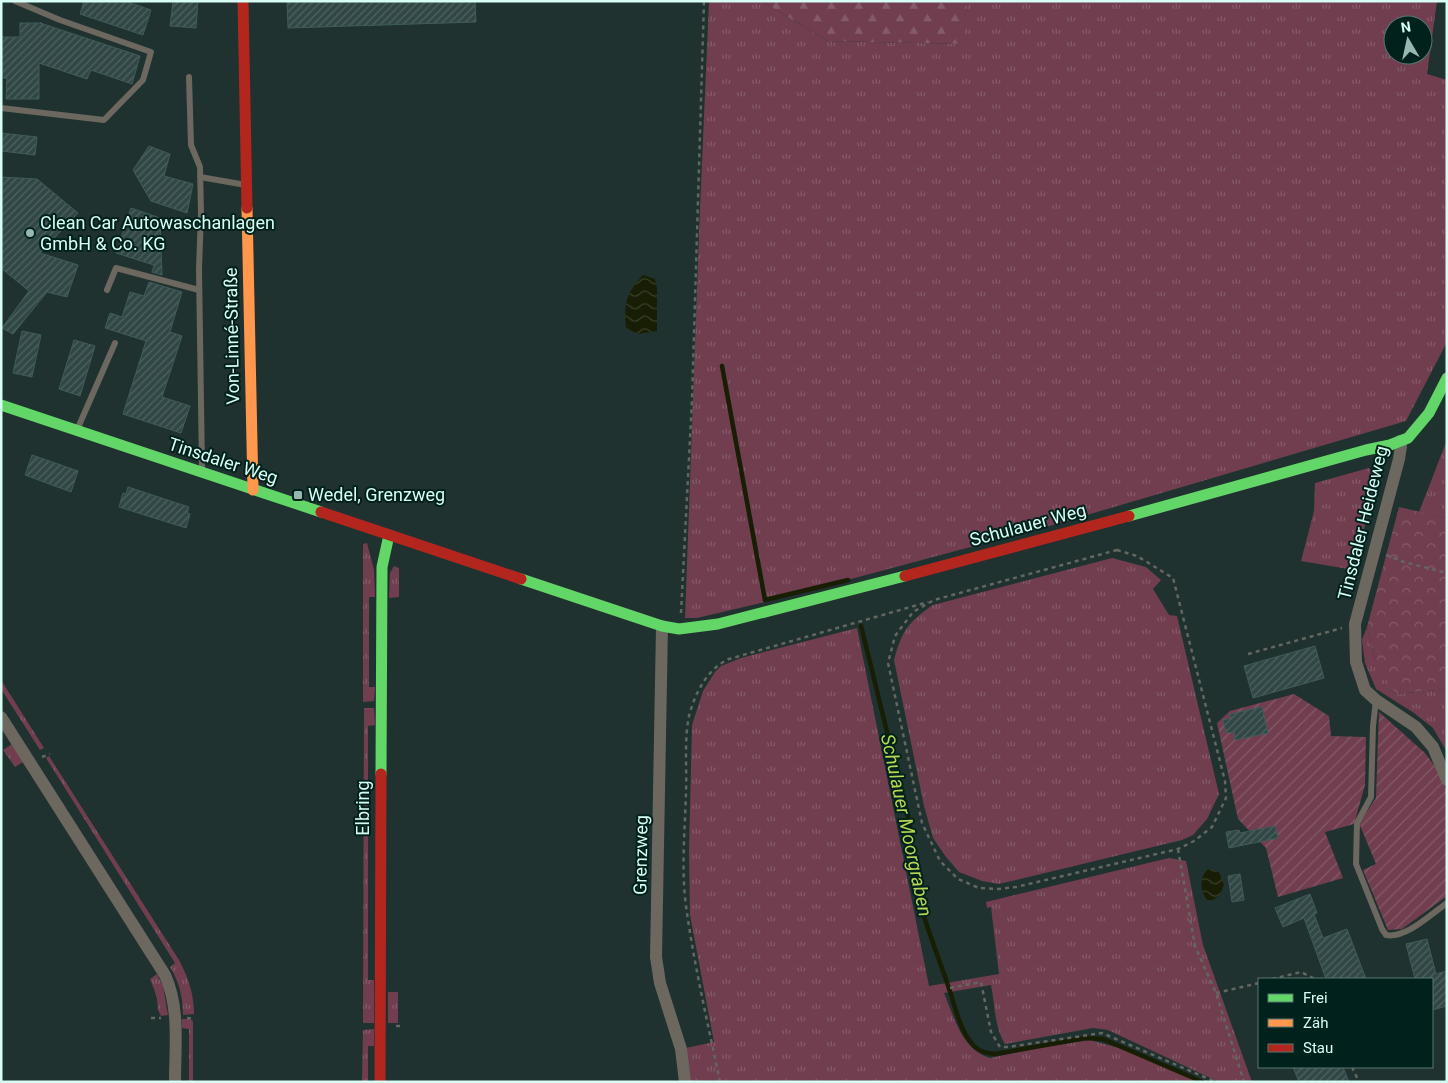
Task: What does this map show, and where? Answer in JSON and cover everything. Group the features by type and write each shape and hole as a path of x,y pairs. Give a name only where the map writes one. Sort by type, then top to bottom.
{"street":[{"name":"Von-Linné-Straße","path":"243,1 253,490"},
{"name":"Tinsdaler Heideweg","path":"1376,700 1365,690 1356,662 1355,624 1400,454 1400,441 1408,438 1429,413 1447,378"},
{"name":"Tinsdaler Weg","path":"1,406 662,626"},
{"name":"Schulauer Weg","path":"662,626 679,629 718,624 1035,542 1400,441"},
{"name":"Elbring","path":"380,1082 382,567 389,535"},
{"name":"Grenzweg","path":"662,626 656,956 660,983 681,1049 685,1082"},
{"path":"1376,700 1416,727 1433,747 1447,780"},
{"path":"1,717 165,975 175,1009 175,1082"}],"lane":[{"path":"1,108 104,120 143,80 151,52 60,20 15,1"},
{"path":"188,77 191,145 200,167 202,473"},
{"path":"200,177 247,186"},
{"path":"107,290 116,268 200,290"},
{"path":"77,431 115,343"},
{"path":"1376,700 1373,726 1371,796 1357,823 1356,864 1386,935 1393,937 1405,933 1447,903"}],"path":[{"path":"679,629 692,400 704,1"},
{"path":"720,1082 702,998 686,905 687,746 689,717 698,693 712,670 729,659 934,600 1117,550 1137,556 1173,578 1225,781 1226,798 1212,827 1194,842 1178,850 998,889 979,888 958,879 940,861 922,823 888,663 895,636 913,612 934,600"},
{"path":"1375,550 1404,562 1447,573"},
{"path":"1248,654 1355,624"},
{"path":"1178,850 1195,946 1216,993 1244,1082"},
{"path":"1276,978 1301,972 1313,978"},
{"path":"950,988 981,982 991,1032 1000,1047 1102,1033 1216,1082"},
{"path":"1216,993 1258,982"},
{"path":"1352,1068 1358,1082"}],"green space":[{"path":"709,1 761,1 828,41 962,44 967,1 1437,1 1433,30 1433,15 1383,15 1383,65 1428,65 1427,74 1447,80 1447,342 1406,421 1053,525 769,601 697,618 685,618"},
{"path":"761,1 967,1 963,44 828,41"},
{"path":"1447,440 1447,518 1419,512"},
{"path":"1369,468 1377,477 1354,570 1301,561 1314,511 1315,483"},
{"path":"1399,507 1447,518 1447,689 1396,694 1384,677 1375,659 1367,627"},
{"path":"367,543 374,570 375,597 369,597 369,687 375,687 374,701 363,702 363,544"},
{"path":"1112,558 1146,567 1161,580 1153,589 1169,615 1177,616 1219,794 1207,819 1193,835 1182,840 999,884 982,881 959,872 933,838 924,806 894,660 903,634 917,617 933,605"},
{"path":"394,566 399,568 399,597 389,598 390,573"},
{"path":"1367,627 1375,659 1396,694 1447,689 1447,752 1433,728 1414,713 1376,689 1365,663 1362,640"},
{"path":"857,628 929,986 999,974 991,907 987,908 986,902 1169,858 1186,861 1203,945 1252,1082 1219,1082 1108,1030 1093,1028 1005,1044 997,1022 991,985 944,993 960,1032 972,1048 980,1054 990,1058 1090,1040 1119,1048 1210,1082 685,1082 681,1049 714,1042 690,915 689,851 692,725 703,691 721,666 741,658"},
{"path":"1,680 44,748 40,750 1,689"},
{"path":"1294,694 1329,716 1331,736 1366,737 1365,785 1354,824 1325,832 1343,878 1278,897 1266,848 1238,819 1217,723 1230,711"},
{"path":"364,708 374,708 375,725 368,726 368,980 374,980 374,1023 363,1023"},
{"path":"1379,712 1425,753 1437,769 1447,791 1447,896 1402,929 1388,930 1363,870 1376,864 1359,823 1376,798"},
{"path":"12,744 23,762 15,767 3,750"},
{"path":"49,756 179,960 190,986 194,1014 183,1015 180,990 170,967 175,963 46,758"},
{"path":"157,974 163,986 168,1015 161,1016 158,1010 157,999 150,979"},
{"path":"388,992 398,992 398,1023 388,1023"},
{"path":"182,1019 193,1021 193,1082 189,1082 189,1029 182,1028"},
{"path":"374,1029 374,1046 368,1046 368,1082 362,1082 363,1030"}],"water":[{"path":"643,275 655,279 657,288 657,331 638,334 626,328 625,311 630,293"},
{"path":"1211,869 1219,872 1224,885 1219,896 1213,900 1207,900 1203,892 1202,881 1204,873"}],"building":[{"path":"84,1 125,1 151,10 143,35 80,14"},
{"path":"173,1 198,1 196,28 170,26"},
{"path":"287,1 475,1 476,22 288,28"},
{"path":"20,23 40,23 140,56 132,84 91,70 87,79 39,63 39,99 6,99 7,78 1,78 1,37 20,37"},
{"path":"1,133 37,137 35,155 1,151"},
{"path":"149,146 170,154 164,176 193,184 187,213 151,201 133,170"},
{"name":"Clean Car Autowaschanlagen GmbH & Co. KG","path":"1,177 37,179 78,213 40,253 78,265 67,297 47,292 13,334 2,328 29,291 1,268"},
{"path":"131,208 160,218 162,275 152,272 154,265 116,253"},
{"path":"149,282 182,292 170,332 182,336 162,397 190,406 181,433 123,414 146,341 105,328 110,313 122,317 130,292 144,296"},
{"path":"22,331 41,335 32,377 13,373"},
{"path":"74,340 95,346 80,396 59,389"},
{"path":"32,455 78,471 71,492 25,475"},
{"path":"128,487 189,507 187,513 190,514 186,528 119,507 123,493 126,494"},
{"path":"1315,646 1324,678 1253,698 1244,666"},
{"path":"1262,707 1268,733 1235,740 1234,732 1226,733 1223,720 1231,718 1230,714"},
{"path":"1275,826 1278,838 1229,848 1226,832 1239,830 1240,833"},
{"path":"1240,874 1244,900 1232,902 1228,876"},
{"path":"1310,894 1317,913 1314,914 1323,938 1347,929 1366,978 1326,978 1304,918 1283,927 1275,908"},
{"path":"1427,939 1436,974 1447,971 1447,1006 1433,1010 1433,978 1415,978 1406,944"},
{"path":"1293,1068 1343,1068 1349,1082 1299,1082"}],"waterway":[{"name":"Schulauer Moorgraben","path":"722,366 765,600 848,580"},
{"name":"Schulauer Moorgraben","path":"861,626 910,825 912,869 917,891 958,1017 970,1041 979,1050 995,1054 1086,1038 1103,1039 1203,1082"}],"traffic: fast":[{"path":"1129,516 1390,445 1408,438 1429,413 1447,378"},
{"path":"1,405 321,512"},
{"path":"381,774 382,567 389,535"},
{"path":"521,579 662,626 679,629 718,624 905,576"}],"traffic: slow":[{"path":"247,208 253,490"}],"traffic: jam":[{"path":"243,1 247,208"},
{"path":"321,512 521,579"},
{"path":"905,576 1129,516"},
{"path":"380,1082 381,774"}],"place":[{"name":"Clean Car Autowaschanlagen GmbH & Co. KG","path":"30,233"},
{"name":"Wedel, Grenzweg","path":"298,495"}]}
